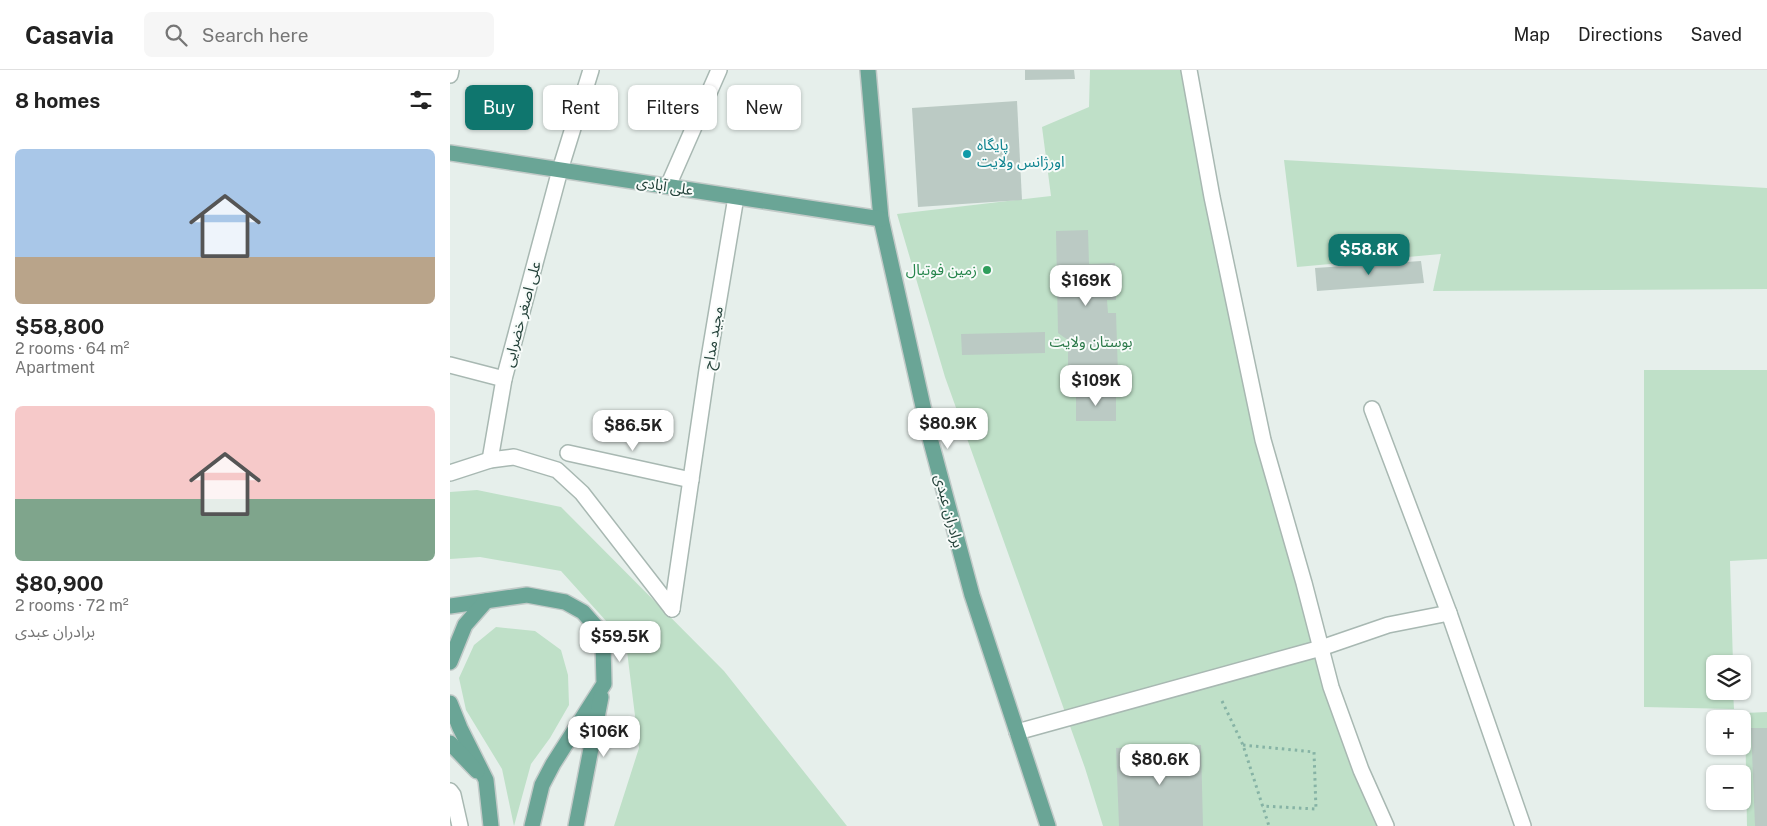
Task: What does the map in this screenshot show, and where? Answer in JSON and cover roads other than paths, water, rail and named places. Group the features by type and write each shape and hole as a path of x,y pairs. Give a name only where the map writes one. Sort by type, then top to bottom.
{"main road":[{"name":"برادران عبدی","path":"868,70 881,220 931,442 972,595 1048,826"},
{"name":"علی آبادی","path":"450,152 881,220"},
{"path":"450,606 527,595 565,602 583,612 598,629 603,645 604,684 576,826"},
{"path":"450,662 466,625 486,601"},
{"path":"532,826 542,785 553,764 604,684"},
{"path":"450,704 486,780 491,826"},
{"path":"450,743 486,780"}],"street":[{"path":"450,74 451,70"},
{"name":"علی اصغر خضرایی","path":"490,460 504,379 560,170 591,70"},
{"path":"668,186 719,70"},
{"path":"1189,70 1216,216 1263,440 1304,583 1330,687 1361,770 1386,826"},
{"name":"مجید مداح","path":"490,460 514,457 557,470 582,493 672,609 736,197"},
{"path":"450,365 504,379"},
{"path":"1372,409 1449,613 1523,826"},
{"path":"568,453 691,480"},
{"path":"450,473 490,460"},
{"path":"1017,732 1321,648 1388,625 1449,613"},
{"path":"450,791 453,796 460,826"}],"place":[{"name":"پایگاه اورژانس ولایت","path":"967,154"},
{"name":"زمین فوتبال","path":"987,270"}],"park label":[{"name":"بوستان ولایت","path":"1091,342"}]}
